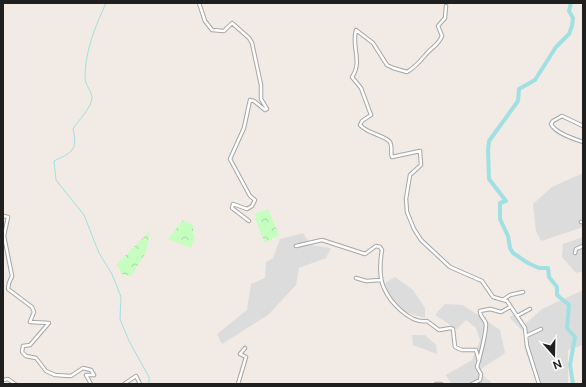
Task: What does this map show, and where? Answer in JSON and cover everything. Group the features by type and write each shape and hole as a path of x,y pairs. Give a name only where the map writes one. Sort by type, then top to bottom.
{"street":[{"path":"199,3 205,21 212,30 224,31 229,24 232,23 249,38 252,43 261,85 261,99 266,109 265,110 254,101 250,100 244,128 230,159 250,196 255,200 252,206 247,210 233,204 232,208 249,221"},
{"path":"446,6 445,18 438,26 442,36 439,43 427,53 418,64 407,72 387,65 373,42 356,30 354,39 358,68 352,77 361,88 371,115 362,121 360,125 368,133 389,141 392,145 392,157 420,151 421,164 410,175 406,199 407,212 414,229 421,240 450,267 482,281 491,295 504,299 525,328 527,346 539,384"},
{"path":"583,126 562,116 553,121 551,124 552,127 583,142"},
{"path":"3,216 8,217 4,236 12,276 8,289 32,307 34,312 30,322 49,323 30,345 23,346 22,352 26,356 36,358 46,371 55,375 71,376 80,369 86,368 94,375 86,375 90,384"},
{"path":"296,246 322,240 365,254 376,246 380,247 382,250 381,280 388,295 406,315 422,322 427,321 439,330 453,329 455,347 462,350 473,348 476,350 479,361"},
{"path":"575,253 576,248 583,246"},
{"path":"356,278 366,281 381,280"},
{"path":"504,299 510,295 523,292"},
{"path":"472,384 480,380 481,374 478,367 486,325 480,311 484,309 501,312 510,307"},
{"path":"517,316 530,308"},
{"path":"526,336 541,329"},
{"path":"238,384 246,357 240,354 245,348"},
{"path":"124,384 136,376 140,384"},
{"path":"3,380 8,379 15,384"},
{"path":"436,384 441,384"}],"shaded area":[{"path":"583,173 583,227 541,241 536,231 533,204 552,187"},
{"path":"303,233 311,245 331,248 326,258 299,268 296,285 268,315 222,344 217,334 247,310 251,284 265,278 266,262 273,258 280,239"},
{"path":"583,237 583,271 576,273 562,257 563,244"},
{"path":"395,277 413,290 425,308 425,318 405,312 389,294 385,283"},
{"path":"583,290 583,345 568,350 568,384 538,384 526,353 524,332 509,317 517,314 525,324 542,309"},
{"path":"445,304 463,305 500,330 505,353 478,371 493,384 451,384 446,375 472,360 480,340 476,328 466,320 457,329 435,315"},
{"path":"412,335 425,335 436,345 437,354 413,345"}],"green space":[{"path":"268,209 279,235 265,243 256,221 255,214"},
{"path":"183,220 193,225 193,234 195,236 191,248 168,239"},
{"path":"150,231 146,252 131,276 122,274 117,264"}],"waterway":[{"path":"106,3 95,30 85,68 86,83 92,95 91,102 73,129 75,142 72,150 54,161 56,180 84,215 99,253 112,274 121,297 120,319 129,341 149,377 149,384"},
{"path":"571,3 569,11 573,18 569,34 556,47 535,80 519,89 518,101 489,141 488,150 489,179 506,201 500,203 500,219 508,236 510,248 513,253 528,263 539,268 548,268 549,277 557,287 557,295 569,305 567,328 575,337 570,365 573,384"}]}
